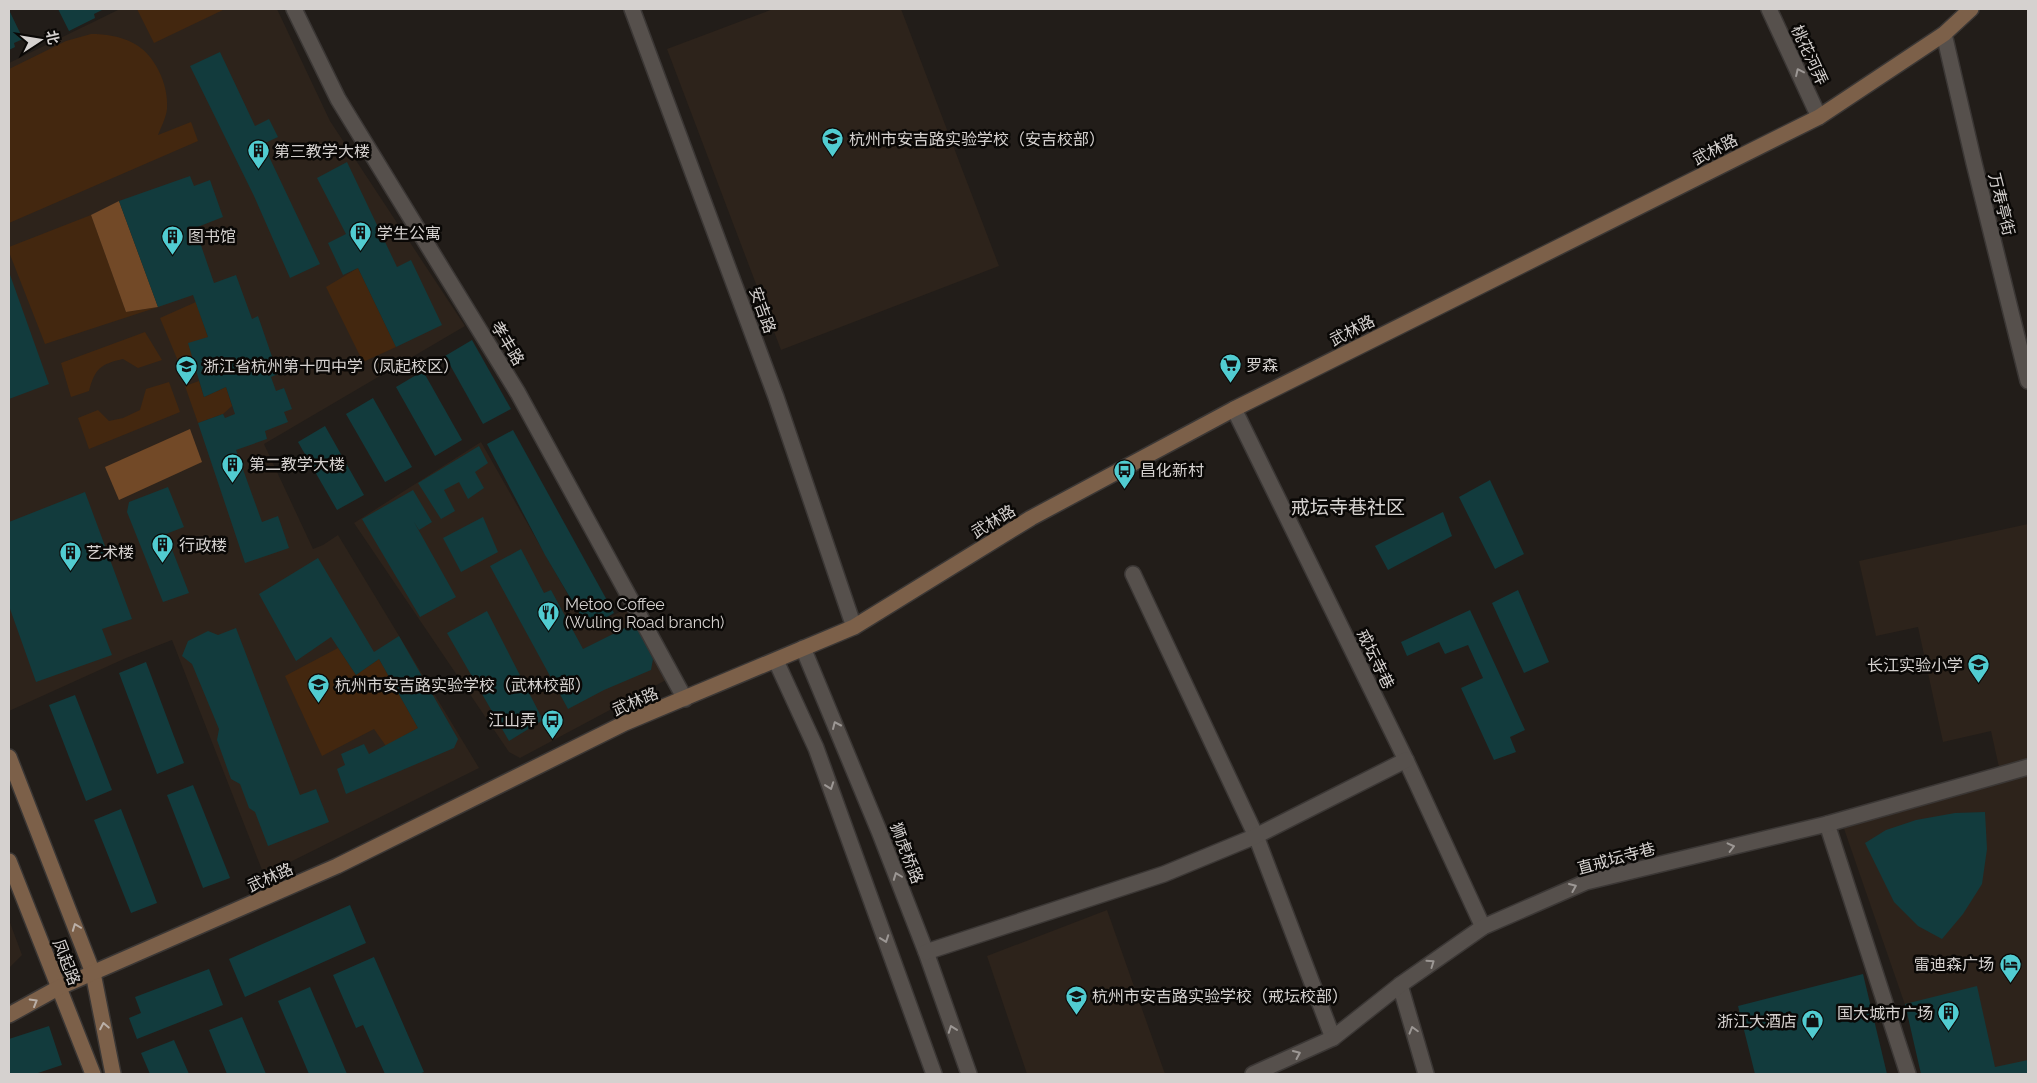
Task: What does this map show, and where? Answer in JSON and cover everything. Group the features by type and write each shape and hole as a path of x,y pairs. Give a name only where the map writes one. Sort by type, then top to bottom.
{"street":[{"name":"孝丰路","path":"294,9 338,99 518,394 685,699"},
{"name":"安吉路","path":"632,9 776,397 854,627"},
{"name":"桃花河弄","path":"1770,9 1819,117"},
{"name":"武林路","path":"9,1015 58,988 337,866 625,723 854,627 1031,518 1234,409 1819,117 1944,34 1971,9"},
{"name":"万寿亭街","path":"1944,34 2028,381"},
{"name":"戒坛寺巷","path":"1234,409 1406,760 1483,927"},
{"path":"1133,574 1256,836 1333,1038"},
{"name":"狮虎桥路","path":"802,648 855,770 926,952 968,1074"},
{"path":"776,661 816,748 934,1074"},
{"path":"9,757 93,973 113,1074"},
{"path":"926,952 1164,874 1256,836 1406,760"},
{"name":"直戒坛寺巷","path":"1252,1074 1333,1038 1400,985 1483,927 1586,882 1827,824 2028,767"},
{"path":"1827,824 1908,1074"},
{"name":"凤起路","path":"9,861 92,1074"},
{"path":"1400,985 1426,1074"}],"shaded area":[{"name":"浙江省杭州第十四中学（凤起校区）","path":"120,9 277,9 330,121 465,326 264,444 313,549 338,535 479,768 264,875 172,640 126,658 9,711 9,63"},
{"path":"137,9 225,9 154,43"},
{"name":"杭州市安吉路实验学校（安吉校部）","path":"773,9 901,9 999,266 781,350 667,49"},
{"path":"91,34 123,39 141,48 148,55 159,71 166,90 166,116 158,135 191,122 198,141 9,223 9,69 66,41"},
{"path":"119,201 158,307 126,312 91,215"},
{"path":"91,215 126,312 158,307 45,344 9,252 9,247"},
{"path":"358,268 396,347 363,362 326,287"},
{"path":"196,302 208,337 192,357 178,361 160,318"},
{"path":"145,332 162,360 138,368 123,359 104,365 94,377 89,391 71,397 61,363"},
{"path":"199,381 204,397 226,387 232,406 223,414 198,423 185,386"},
{"path":"169,382 180,412 89,449 78,418 98,410 109,421 123,418 140,410 146,389"},
{"path":"190,429 202,462 119,500 105,467"},
{"path":"481,442 587,628 626,609 666,680 520,758 509,752 354,523"},
{"path":"2028,524 2028,1074 1929,1074 1841,820 2002,781 1991,731 1943,742 1918,627 1876,636 1859,561"},
{"path":"338,648 356,675 379,659 418,728 386,746 374,729 322,756 285,676"},
{"name":"杭州市安吉路实验学校（戒坛校部）","path":"1107,910 1165,1074 1027,1074 987,956"},
{"path":"9,920 22,955 9,968"}],"building":[{"path":"58,9 104,9 94,14 95,18 69,31"},
{"path":"9,10 23,39 14,43 15,47 9,50"},
{"name":"第三教学大楼","path":"220,52 255,126 269,119 278,137 263,144 320,264 290,278 254,196 190,66"},
{"name":"学生公寓","path":"347,162 397,267 411,260 442,325 396,347 358,268 343,275 328,243 346,234 317,178"},
{"path":"190,176 194,186 210,180 223,217 195,228 214,283 236,275 252,319 258,316 278,374 271,377 276,391 284,388 292,409 284,412 288,422 265,431 267,439 236,450 262,522 278,516 289,548 245,563 198,423 223,414 225,418 235,414 226,387 204,397 188,343 208,337 193,295 158,307 119,201"},
{"path":"9,272 49,384 9,399"},
{"path":"472,340 511,409 483,424 445,356"},
{"path":"423,371 462,440 435,456 396,387"},
{"path":"373,398 412,467 385,482 346,414"},
{"path":"325,426 364,495 337,510 298,442"},
{"path":"513,430 614,613 588,628 545,555 487,444"},
{"path":"479,446 488,463 475,472 484,488 468,499 459,482 444,490 455,511 441,519 418,483"},
{"path":"1490,480 1524,554 1495,569 1459,497"},
{"name":"行政楼","path":"168,487 184,527 166,534 189,593 163,602 127,512 129,502"},
{"path":"413,490 432,522 419,530 414,522 456,597 420,617 362,519"},
{"name":"艺术楼","path":"85,492 132,619 102,629 112,655 36,682 9,606 9,522"},
{"path":"1443,512 1452,536 1388,570 1375,546"},
{"path":"483,517 498,552 461,572 443,538"},
{"path":"521,549 544,593 551,590 583,649 631,625 638,629 653,659 651,670 604,690 568,709 490,566"},
{"path":"318,558 374,652 399,636 458,739 454,748 346,794 337,769 345,765 341,754 364,744 369,754 418,728 379,659 356,675 331,637 296,661 259,594"},
{"path":"1518,590 1549,662 1524,673 1492,603"},
{"path":"1470,610 1525,730 1510,737 1516,752 1494,760 1461,688 1483,678 1468,645 1445,654 1439,642 1407,656 1401,642"},
{"path":"487,611 543,720 509,741 447,633"},
{"path":"236,628 300,795 316,789 329,822 268,846 255,812 249,808 240,784 231,779 217,740 219,729 192,664 182,656 188,641 208,631 218,635"},
{"path":"146,662 184,763 157,774 119,673"},
{"path":"75,695 112,790 86,801 49,705"},
{"path":"193,785 230,878 203,888 167,795"},
{"path":"121,809 157,903 131,913 94,820"},
{"path":"1985,812 1987,849 1982,884 1963,914 1942,939 1918,926 1894,902 1865,843 1886,830 1916,820 1955,813"},
{"path":"350,905 366,943 245,997 229,959"},
{"path":"374,957 424,1072 419,1074 385,1074 363,1025 356,1028 333,975"},
{"path":"209,969 223,1005 137,1039 129,1018 141,1013 135,997"},
{"name":"浙江大酒店","path":"1863,974 1887,1074 1755,1074 1738,1006"},
{"name":"国大城市广场","path":"1977,986 1995,1067 2028,1060 2028,1074 1921,1074 1905,1004"},
{"path":"310,987 347,1074 309,1074 278,1001"},
{"path":"242,1017 266,1074 227,1074 209,1030"},
{"path":"49,1026 62,1065 35,1074 9,1074 9,1039"},
{"path":"174,1040 189,1074 150,1074 141,1053"}],"place":[{"name":"杭州市安吉路实验学校（安吉校部）","path":"833,158"},
{"name":"第三教学大楼","path":"258,170"},
{"name":"学生公寓","path":"361,252"},
{"name":"图书馆","path":"172,255"},
{"name":"罗森","path":"1230,384"},
{"name":"浙江省杭州第十四中学（凤起校区）","path":"187,385"},
{"name":"第二教学大楼","path":"233,483"},
{"name":"昌化新村","path":"1124,489"},
{"name":"行政楼","path":"163,564"},
{"name":"艺术楼","path":"70,571"},
{"name":"Metoo Coffee (Wuling Road branch)","path":"549,632"},
{"name":"长江实验小学","path":"1979,684"},
{"name":"杭州市安吉路实验学校（武林校部）","path":"319,704"},
{"name":"江山弄","path":"552,739"},
{"name":"雷迪森广场","path":"2010,983"},
{"name":"杭州市安吉路实验学校（戒坛校部）","path":"1076,1015"},
{"name":"国大城市广场","path":"1949,1032"},
{"name":"浙江大酒店","path":"1813,1040"}],"district":[{"name":"戒坛寺巷社区","path":"1348,507"}]}
